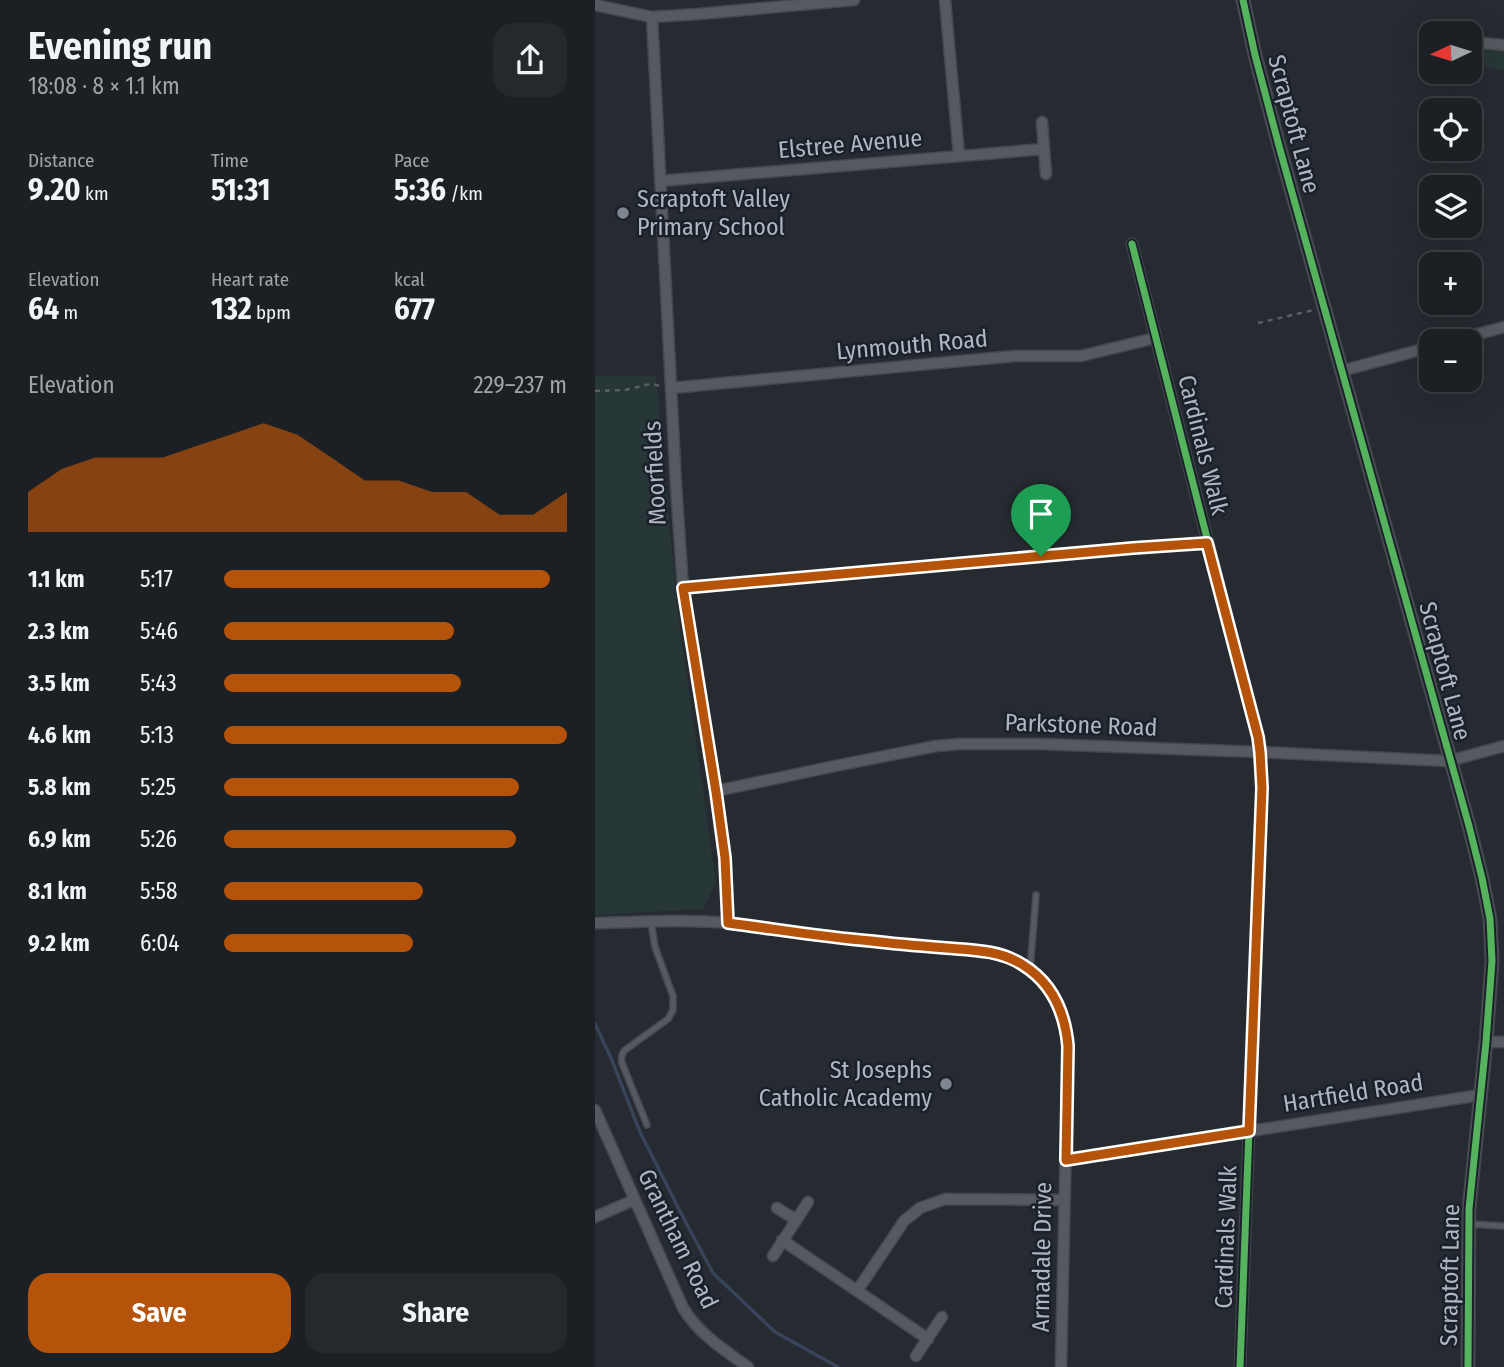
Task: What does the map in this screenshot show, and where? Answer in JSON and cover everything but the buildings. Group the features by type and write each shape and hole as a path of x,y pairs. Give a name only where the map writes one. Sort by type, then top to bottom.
{"street":[{"path":"595,5 652,17 699,15 788,3 853,0"},
{"path":"945,0 959,156"},
{"name":"Scraptoft Lane","path":"1243,0 1255,55 1341,371 1482,878 1490,919 1492,961 1469,1224 1468,1367"},
{"name":"Moorfields","path":"652,17 683,588 725,858 728,923"},
{"path":"1482,43 1504,45"},
{"path":"1042,122 1046,174"},
{"name":"Elstree Avenue","path":"660,181 1044,149"},
{"name":"Cardinals Walk","path":"1132,244 1251,707 1260,752 1262,788 1240,1367"},
{"path":"1482,333 1504,327"},
{"name":"Lynmouth Road","path":"671,388 1015,356 1081,356 1156,338"},
{"path":"1341,371 1419,350"},
{"path":"683,588 1207,543"},
{"name":"Parkstone Road","path":"716,792 936,746 959,744 1039,744 1449,761 1504,746"},
{"name":"Armadale Drive","path":"595,923 728,923 869,941 983,951 1013,960 1030,970 1045,984 1059,1007 1067,1032 1068,1046 1061,1367"},
{"path":"1486,1042 1504,1042"},
{"name":"Hartfield Road","path":"1066,1160 1480,1095"},
{"name":"Grantham Road","path":"595,1110 678,1299 688,1316 705,1335 748,1367"},
{"path":"857,1291 904,1222 928,1204 954,1199 1065,1200"},
{"path":"595,1217 634,1200"},
{"path":"773,1256 808,1202"},
{"path":"778,1208 796,1220"},
{"path":"782,1240 928,1339"},
{"path":"916,1356 942,1317"}],"lane":[{"path":"1030,970 1036,895"},
{"path":"647,1125 621,1058 625,1050 668,1019 673,1010 673,996 655,947 651,922"},
{"path":"1469,1224 1504,1226"}],"path":[{"path":"1258,323 1324,307"},
{"path":"595,391 625,390 650,384 671,388"}],"shaded area":[{"path":"1482,44 1504,45 1504,71 1482,66"},
{"path":"595,376 656,376 678,616 716,883 703,909 595,915"}],"waterway":[{"path":"595,1024 640,1132 713,1273 775,1332 838,1367"}],"cycle path":[{"path":"1243,0 1279,146 1469,826 1490,919 1492,961 1469,1209 1468,1367"},
{"path":"1132,244 1260,752 1262,788 1240,1367"}],"place":[{"name":"Scraptoft Valley Primary School","path":"623,213"},
{"name":"St Josephs Catholic Academy","path":"946,1084"}],"route":[{"path":"1207,543 1248,696 1260,752 1262,788 1249,1131 1066,1160 1067,1032 1053,995 1038,977 1022,965 983,951 869,941 728,923 725,858 683,588 1041,556 1207,543"}]}
